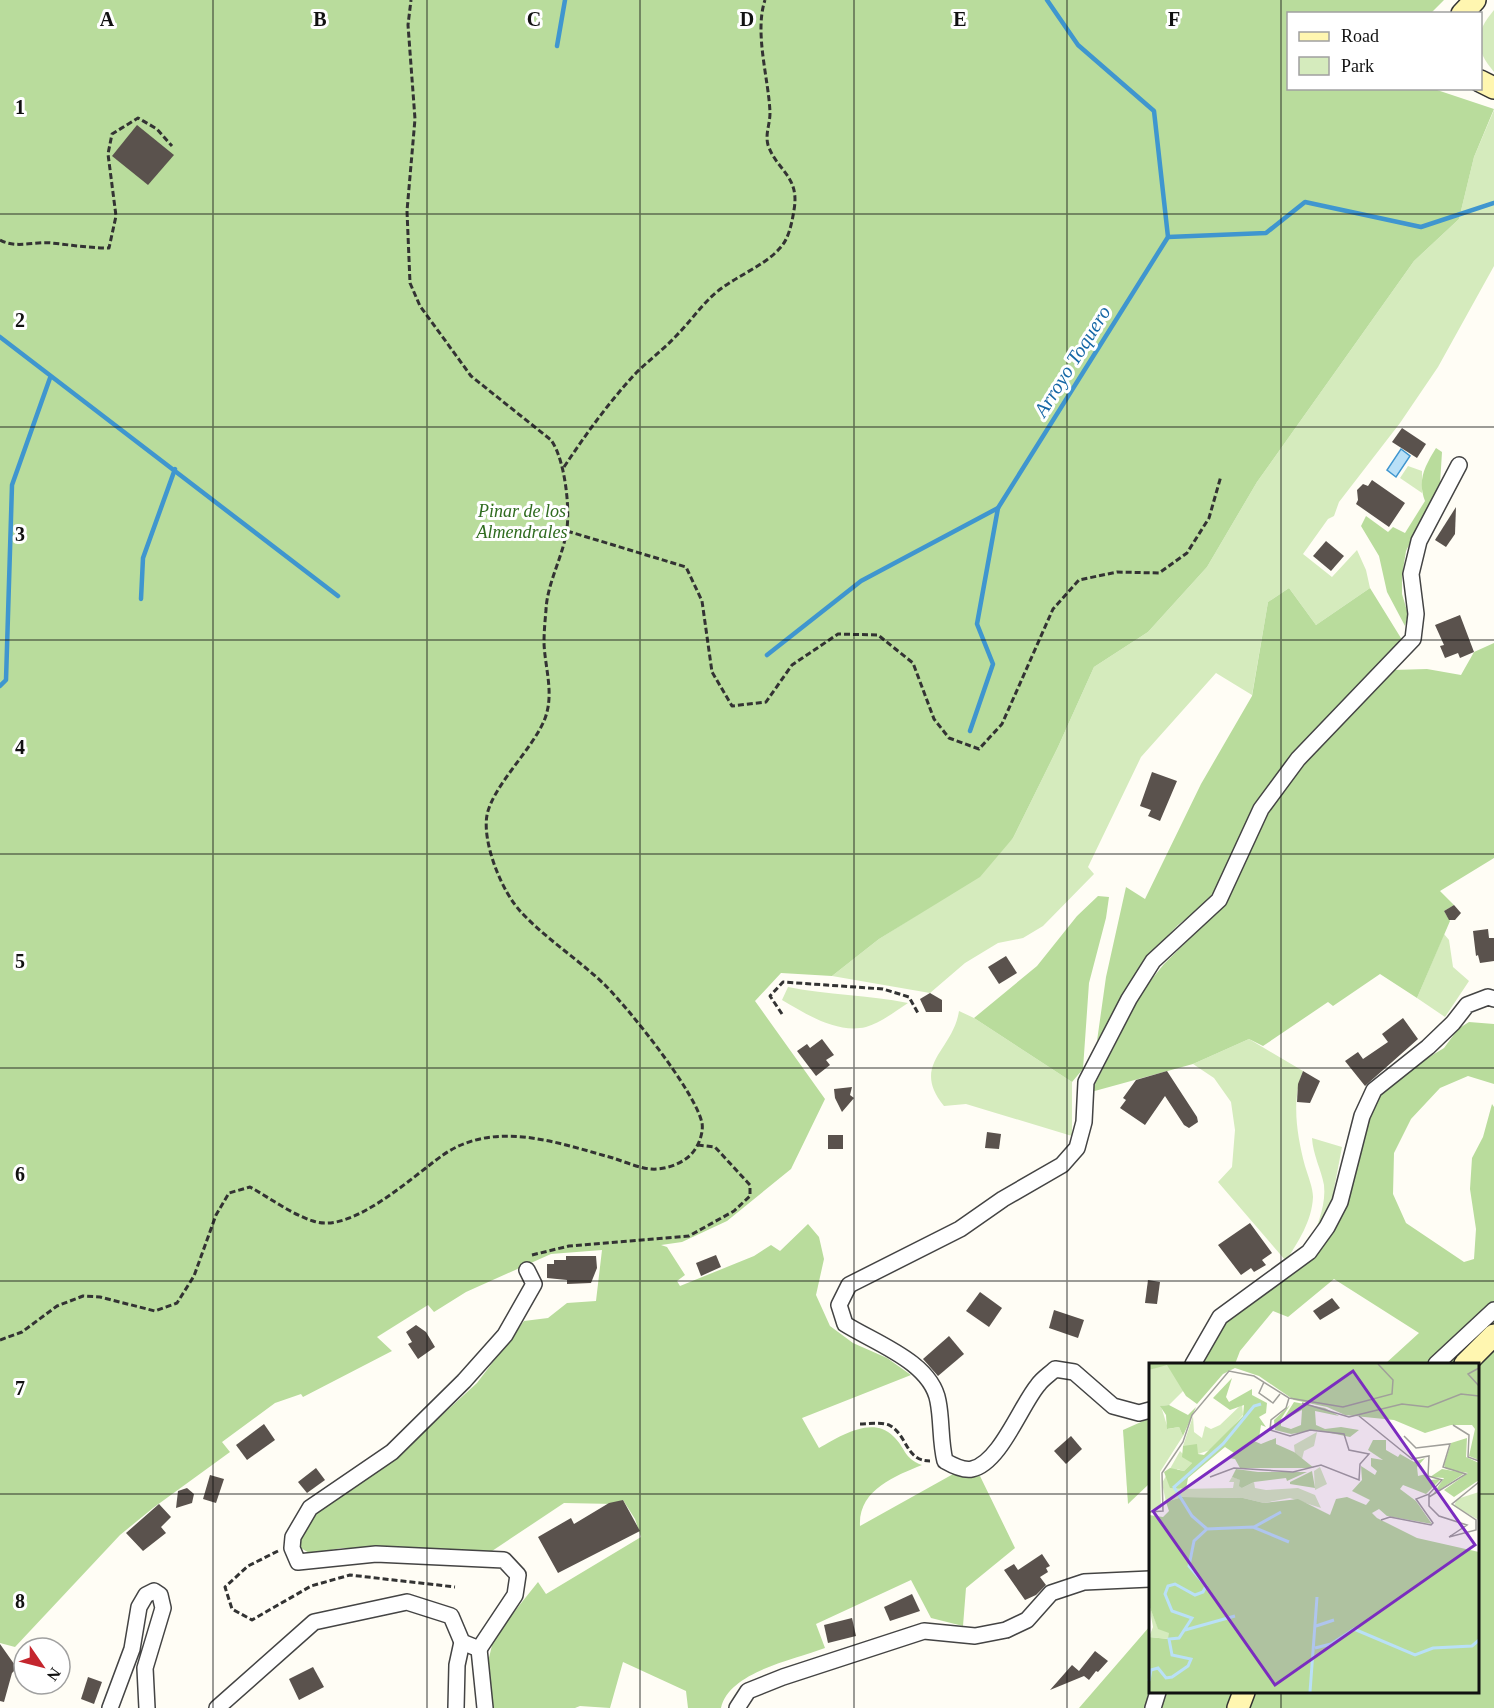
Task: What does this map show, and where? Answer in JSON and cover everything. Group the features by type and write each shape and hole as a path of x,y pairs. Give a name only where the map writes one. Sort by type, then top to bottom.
{"main road":[{"path":"1464,12 1475,0"},
{"path":"1467,1363 1494,1335"},
{"path":"1238,1708 1244,1693"}],"street":[{"path":"1149,1410 1139,1413 1113,1406 1074,1371 1055,1369 1038,1384 1008,1433 988,1458 972,1469 955,1467 945,1461 941,1447 938,1398 929,1378 909,1359 845,1324 839,1305 849,1285 960,1230 1003,1199 1062,1165 1077,1148 1084,1122 1086,1082 1107,1038 1153,961 1219,900 1261,809 1298,759 1413,639 1416,614 1410,574 1419,541 1459,465"},
{"path":"1194,1363 1220,1317 1309,1252 1328,1227 1340,1202 1362,1116 1374,1090 1428,1047 1453,1023 1467,1005 1488,997 1494,999"},
{"path":"485,1708 479,1649 515,1595 518,1575 504,1560 376,1554 298,1562 292,1548 293,1537 310,1508 392,1452 464,1381 505,1335 534,1284 528,1263"},
{"path":"1438,1363 1494,1310"},
{"path":"737,1708 748,1691 783,1677 924,1631 975,1636 1006,1629 1027,1620 1051,1593 1084,1582 1149,1579"},
{"path":"110,1708 132,1649 139,1607 146,1595 154,1592 160,1595 163,1608 146,1668 147,1708"},
{"path":"217,1708 314,1622 407,1602 451,1616 462,1642 457,1665 456,1708"},
{"path":"462,1642 479,1649"},
{"path":"1153,1708 1158,1693"}],"path":[{"path":"0,1341 22,1332 57,1306 83,1296 100,1297 155,1311 177,1303 194,1276 216,1215 229,1192 250,1187 314,1222 329,1223 349,1218 384,1199 446,1152 471,1140 519,1136 559,1143 652,1169 676,1165 691,1155 698,1145 703,1126 691,1097 629,1011 603,983 520,911 503,888 487,840 486,818 492,801 529,749 546,717 549,681 544,645 546,604 567,531 564,467 558,450 551,440 471,376 420,306 410,283 407,211 416,119 408,26 411,0"},
{"path":"564,467 589,429 636,373 675,337 710,298 736,276 768,259 781,248 788,236 795,191 789,174 769,147 767,138 770,114 762,54 765,0"},
{"path":"0,240 18,245 50,242 81,248 109,248 116,216 108,154 112,134 138,118 156,129 172,146"},
{"path":"567,531 686,567 702,601 712,672 732,706 766,702 792,664 838,634 878,634 913,663 934,719 949,738 979,748 1002,724 1053,609 1072,587 1079,580 1117,572 1159,573 1187,553 1209,518 1221,476"},
{"path":"782,1014 770,996 783,982 883,989 909,997 919,1015"},
{"path":"528,1263 569,1246 689,1236 734,1211 750,1196 750,1185 715,1147 698,1145"},
{"path":"860,1424 887,1424 902,1434 909,1452 920,1461 945,1461"},
{"path":"292,1548 278,1551 248,1566 225,1587 232,1609 252,1620 310,1586 350,1575 455,1587"}],"green space":[{"name":"Pinar de los Almendrales","path":"0,0 1444,0 1432,12 1287,12 1287,90 1437,90 1494,109 1474,157 1459,219 1414,261 1257,482 1207,567 1148,632 1094,667 1013,838 980,877 879,939 832,976 781,973 755,1001 825,1099 791,1169 727,1221 682,1242 661,1245 667,1247 685,1275 677,1281 680,1286 754,1256 771,1245 780,1251 808,1224 819,1237 824,1259 816,1295 830,1326 853,1343 887,1358 911,1375 802,1418 819,1448 856,1430 875,1427 893,1436 911,1459 922,1465 880,1486 865,1503 860,1526 955,1473 968,1477 980,1476 1015,1548 966,1588 963,1626 931,1618 911,1580 816,1624 825,1648 749,1676 726,1696 721,1708 688,1708 686,1691 623,1662 610,1708 580,1706 575,1708 490,1708 486,1670 494,1637 538,1582 546,1594 641,1537 635,1519 623,1500 615,1504 564,1503 492,1551 341,1548 311,1554 299,1547 300,1535 318,1511 430,1426 477,1383 524,1321 548,1318 567,1303 596,1301 602,1250 551,1254 466,1292 434,1312 428,1305 377,1337 392,1351 303,1397 301,1394 275,1403 222,1442 230,1452 120,1535 25,1636 12,1636 12,1646 0,1643"},
{"path":"1494,10 1494,72 1482,53 1482,29"},
{"path":"1494,110 1494,266 1438,367 1400,423 1339,502 1334,516 1328,519 1303,554 1332,577 1357,550 1366,570 1370,588 1316,625 1289,588 1268,602 1252,695 1216,673 1141,757 1088,867 1094,874 1043,926 1023,938 998,943 965,963 930,993 832,976 879,939 944,898 1013,838 1094,667 1148,632 1207,567 1257,482 1414,261 1459,219 1474,157"},
{"path":"1436,448 1442,452 1440,484 1406,551 1402,576 1402,594 1408,614 1405,626 1387,592 1379,556 1361,526 1366,516 1388,532 1393,527 1405,533 1425,501 1422,486 1423,473"},
{"path":"1408,466 1422,471 1422,493 1400,478"},
{"path":"1289,588 1316,625 1370,588 1404,643 1292,756 1213,898 1178,925 1146,959 1097,1041 1106,977 1126,887 1145,899 1201,784 1252,696 1268,602"},
{"path":"1494,643 1494,858 1440,891 1454,905 1444,911 1450,921 1417,998 1380,974 1333,1006 1328,1002 1263,1046 1249,1039 1193,1064 1091,1092 1143,990 1164,964 1227,902 1270,810 1306,760 1393,670 1427,669 1461,675 1474,652"},
{"path":"1098,896 1109,897 1106,918 1089,983 1083,1069 1072,1082 974,1018 1037,966 1077,916"},
{"path":"1444,934 1449,940 1453,967 1469,981 1445,1017 1417,998"},
{"path":"788,987 908,1003 866,1027 844,1028 822,1021 782,1000"},
{"path":"959,1011 974,1018 1072,1082 1072,1136 966,1104 944,1106 935,1092 931,1079 932,1068 955,1025"},
{"path":"1469,1022 1494,1024 1494,1084 1468,1076 1440,1088 1411,1119 1394,1153 1393,1194 1406,1223 1464,1262 1474,1259 1476,1229 1470,1189 1472,1158 1483,1137 1492,1104 1494,1107 1494,1301 1428,1363 1386,1363 1419,1333 1334,1279 1288,1317 1273,1311 1240,1351 1235,1363 1199,1363 1213,1335 1234,1313 1327,1237 1362,1129 1378,1096 1416,1065 1444,1048 1458,1029"},
{"path":"1249,1039 1303,1071 1297,1094 1296,1118 1313,1197 1307,1223 1286,1261 1218,1182 1232,1167 1235,1130 1231,1102 1214,1078 1193,1064"},
{"path":"1312,1138 1342,1147 1330,1210 1313,1237 1322,1212 1324,1185"},
{"path":"1494,1317 1494,1708 1079,1708 1149,1627 1149,1693 1479,1693 1479,1363 1446,1363"},
{"path":"1149,1418 1149,1484 1128,1504 1123,1430"}],"water":[{"path":"1401,449 1410,456 1396,477 1387,470"}],"building":[{"path":"137,125 174,155 148,185 112,156"},
{"path":"1402,428 1426,444 1417,458 1392,442"},
{"path":"1372,480 1405,503 1389,527 1356,504 1357,490 1363,484 1368,486"},
{"path":"1456,507 1455,534 1446,547 1435,540"},
{"path":"1326,541 1344,556 1331,571 1313,556"},
{"path":"1460,615 1474,652 1460,658 1458,653 1445,658 1440,646 1444,645 1435,625"},
{"path":"1152,772 1177,781 1160,821 1148,816 1151,810 1140,806"},
{"path":"1454,905 1461,913 1455,920 1449,920 1444,911"},
{"path":"1488,929 1489,938 1494,938 1494,961 1480,963 1478,955 1476,956 1473,931"},
{"path":"1006,956 1017,973 999,984 988,967"},
{"path":"930,993 942,1000 942,1012 926,1012 920,999"},
{"path":"1403,1018 1418,1039 1365,1086 1345,1061 1358,1052 1363,1059 1388,1042 1382,1034"},
{"path":"822,1039 834,1055 826,1060 830,1065 816,1076 797,1051 807,1044 810,1048"},
{"path":"1167,1071 1197,1117 1198,1122 1189,1128 1184,1125 1165,1096 1145,1125 1120,1108 1126,1100 1123,1098 1136,1080"},
{"path":"1303,1071 1320,1081 1310,1103 1297,1102 1298,1084"},
{"path":"852,1087 850,1095 854,1098 842,1112 835,1098 834,1089"},
{"path":"987,1132 1001,1134 999,1149 985,1148"},
{"path":"828,1135 843,1135 843,1149 828,1149"},
{"path":"1250,1223 1272,1253 1262,1260 1266,1265 1254,1272 1251,1268 1241,1275 1218,1245"},
{"path":"716,1255 721,1267 701,1276 696,1263"},
{"path":"566,1256 596,1256 597,1268 591,1283 567,1284 567,1280 547,1278 547,1264 554,1264 554,1260 566,1260"},
{"path":"1148,1280 1160,1282 1157,1304 1145,1303"},
{"path":"980,1292 1002,1308 989,1327 966,1311"},
{"path":"1332,1298 1340,1308 1320,1320 1313,1311"},
{"path":"1054,1310 1084,1320 1078,1338 1049,1328"},
{"path":"416,1325 426,1332 435,1347 418,1359 408,1344 412,1342 406,1332"},
{"path":"949,1336 964,1354 938,1376 923,1359"},
{"path":"264,1424 275,1440 247,1460 236,1445"},
{"path":"1071,1436 1082,1449 1066,1464 1054,1451"},
{"path":"316,1468 325,1480 307,1493 298,1482"},
{"path":"210,1475 224,1479 216,1503 203,1499"},
{"path":"187,1488 194,1494 192,1503 176,1508 178,1491"},
{"path":"623,1500 640,1531 558,1573 538,1537 571,1518 574,1524 609,1503"},
{"path":"159,1504 171,1517 161,1527 166,1533 143,1551 126,1533"},
{"path":"1042,1554 1050,1566 1046,1568 1048,1572 1040,1577 1046,1585 1036,1595 1025,1600 1004,1570 1014,1564 1018,1570"},
{"path":"912,1594 920,1611 890,1621 884,1607"},
{"path":"852,1618 856,1636 828,1643 824,1625"},
{"path":"0,1644 12,1661 12,1673 4,1702 0,1701"},
{"path":"1095,1651 1108,1661 1089,1680 1084,1676 1050,1690 1072,1665 1079,1671"},
{"path":"313,1667 324,1687 299,1700 289,1679"},
{"path":"88,1677 102,1682 94,1704 81,1699"}],"waterway":[{"path":"557,46 565,0"},
{"name":"Arroyo Toquero","path":"767,655 861,581 998,508 1168,237 1154,111 1078,45 1047,0"},
{"path":"1168,237 1266,233 1305,202 1421,227 1494,203"},
{"path":"0,337 338,596"},
{"path":"0,686 6,680 12,485 50,378"},
{"path":"141,599 143,558 175,469"},
{"path":"970,731 993,664 977,624 998,508"}]}
